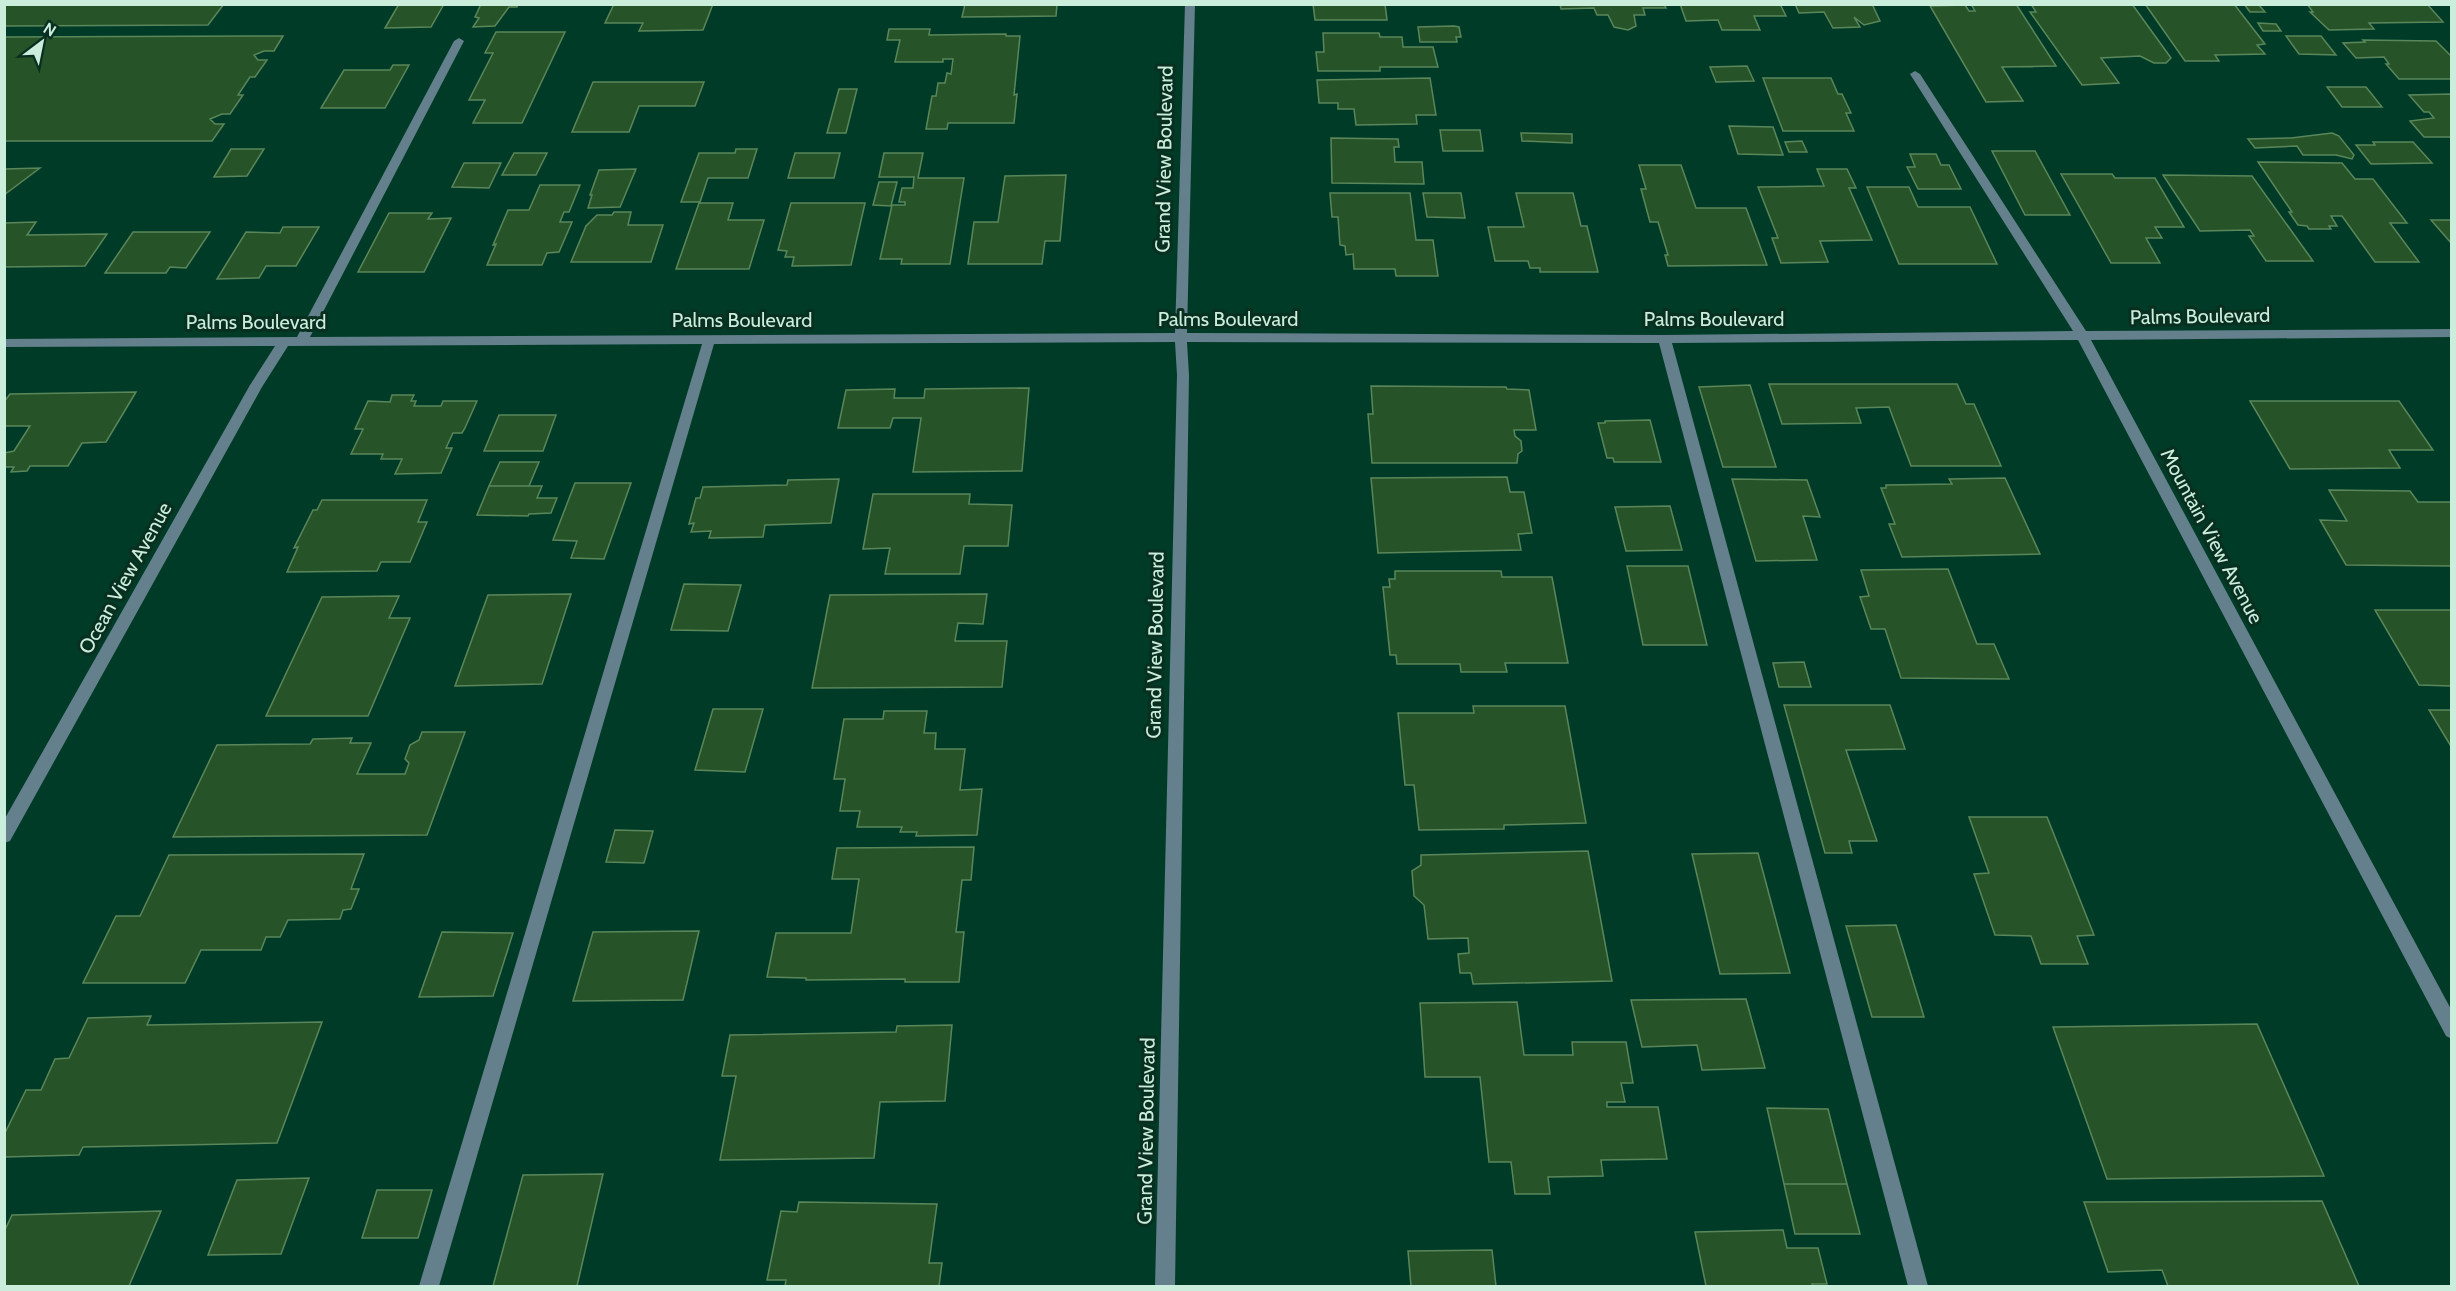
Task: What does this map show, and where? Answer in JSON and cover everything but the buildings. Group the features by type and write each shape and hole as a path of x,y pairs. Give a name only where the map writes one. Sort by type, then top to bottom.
{"street":[{"name":"Grand View Boulevard","path":"1165,1287 1183,375 1181,339 1190,4"},
{"path":"301,342 459,41"},
{"name":"Mountain View Avenue","path":"1915,74 2083,337 2451,1030"},
{"name":"Palms Boulevard","path":"4,343 1093,337 1664,339 2451,333"},
{"path":"1664,339 1918,1287"},
{"path":"429,1287 709,340"},
{"name":"Ocean View Avenue","path":"4,836 284,342"}]}
